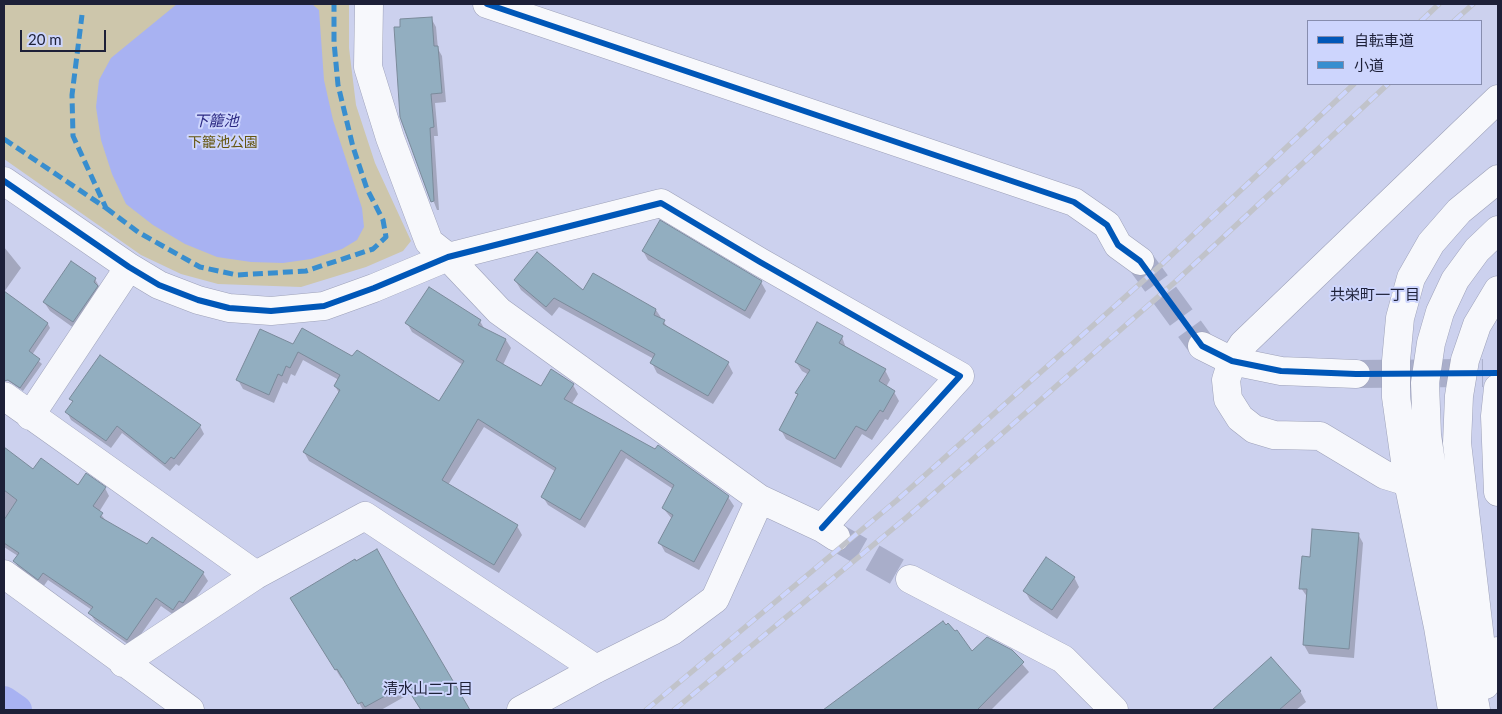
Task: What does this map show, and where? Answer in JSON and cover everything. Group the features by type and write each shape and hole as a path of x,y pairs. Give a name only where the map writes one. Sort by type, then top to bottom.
{"main road":[{"path":"4,181 129,267 159,285 198,300 229,308 271,310 324,306 374,288 448,257 661,203 960,376 829,532 760,499 499,311 448,257 429,242 390,138 370,76 368,67 369,4"},
{"path":"487,4 1074,202 1107,225 1118,245 1140,261"},
{"path":"1408,482 1385,475 1320,436 1274,434 1254,429 1240,418 1228,399 1226,380 1232,361 1243,344 1498,99"},
{"path":"1452,710 1438,627 1408,482 1396,397 1396,361 1400,318 1411,278 1431,243 1459,211 1498,179"},
{"path":"1476,710 1434,482 1428,436 1425,383 1431,343 1440,312 1455,280 1477,250 1498,230"},
{"path":"30,416 129,267"},
{"path":"1486,698 1457,442 1458,405 1468,351 1477,325 1498,290"},
{"path":"1202,346 1232,361 1281,371 1356,374"},
{"path":"1493,378 1498,492"},
{"path":"4,396 256,575"},
{"path":"521,710 596,669 672,631 715,599 760,499"},
{"path":"123,663 256,575 365,516 596,669"},
{"path":"4,574 123,663 190,710"},
{"path":"910,579 1063,659 1114,710"},
{"path":"1486,698 1498,651"}],"green space":[{"name":"下籠池公園","path":"4,4 349,4 349,48 356,105 375,163 411,241 403,251 366,267 301,287 218,284 181,274 141,255 4,159"}],"water":[{"name":"下籠池","path":"177,4 312,4 319,10 324,80 333,120 362,208 364,227 357,240 342,249 311,259 283,263 251,262 217,257 185,244 153,225 126,204 112,174 101,140 96,107 99,80 111,58"}],"building":[{"path":"432,17 434,46 438,46 442,93 431,94 434,127 430,128 434,201 431,202 400,117 394,27 400,27 400,19"},
{"path":"660,220 762,281 745,311 642,251"},
{"path":"537,252 583,290 593,273 656,309 654,315 665,320 663,324 729,362 708,396 650,363 655,354 554,298 546,307 514,280"},
{"path":"71,261 96,278 94,282 98,286 73,322 43,302"},
{"path":"429,287 481,320 478,325 506,339 496,360 541,386 551,369 574,384 564,399 655,449 658,445 729,496 694,562 658,543 673,515 662,508 674,485 621,450 580,520 541,497 556,468 478,419 442,480 518,525 494,565 303,452 340,390 334,386 340,375 298,352 290,368 286,366 282,376 278,374 269,395 236,380 260,329 293,344 302,328 352,356 357,350 439,401 464,361 405,323"},
{"path":"4,291 48,323 29,351 40,359 20,388 8,380 4,381"},
{"path":"817,322 843,336 839,343 886,369 879,381 895,391 883,412 880,410 866,431 856,426 835,459 779,430 798,394 795,393 810,370 795,362"},
{"path":"100,355 201,425 174,459 171,457 165,464 117,426 106,441 65,412 73,401 69,399"},
{"path":"4,447 33,469 41,458 78,485 86,473 106,487 93,506 103,513 100,517 147,544 152,537 204,572 183,603 179,601 173,610 156,598 127,640 88,613 93,607 43,573 38,580 13,561 19,553 4,543 4,520 17,500 4,490"},
{"path":"1312,529 1359,533 1349,649 1303,645 1307,589 1299,589 1302,556 1310,557"},
{"path":"377,549 470,710 421,710 405,685 365,707 362,702 358,704 290,598 355,559 356,561"},
{"path":"1046,557 1075,577 1052,610 1023,591"},
{"path":"943,621 946,625 948,623 955,631 957,630 972,651 987,637 1012,650 1024,662 977,710 823,710"},
{"path":"1271,657 1301,691 1279,710 1212,710"}],"waterway":[{"path":"4,701 17,710"}],"tunnel":[{"path":"1140,261 1202,346"},
{"path":"1356,374 1483,373"},
{"path":"836,537 910,579"}],"railway":[{"path":"1422,20 1439,4"},
{"path":"1455,20 1473,4"},
{"path":"646,710 896,501 1161,265 1353,85"},
{"path":"674,710 907,517 1175,282 1387,85"}],"marked path":[{"path":"106,208 138,232 200,267 237,275 306,271 373,249 386,237 383,220 367,189 353,147 338,85 334,42 334,4"},
{"path":"4,139 106,208 73,136 72,95 82,15"}],"cycle path":[{"path":"487,4 1074,202 1107,225 1118,245 1140,261 1202,346 1232,361 1281,371 1356,374 1498,373"},
{"path":"4,181 129,267 159,285 198,300 229,308 271,311 324,306 374,288 448,257 661,203 960,376 822,528"}],"district":[{"name":"共栄町一丁目","path":"1375,295"},
{"name":"清水山二丁目","path":"428,689"}]}
